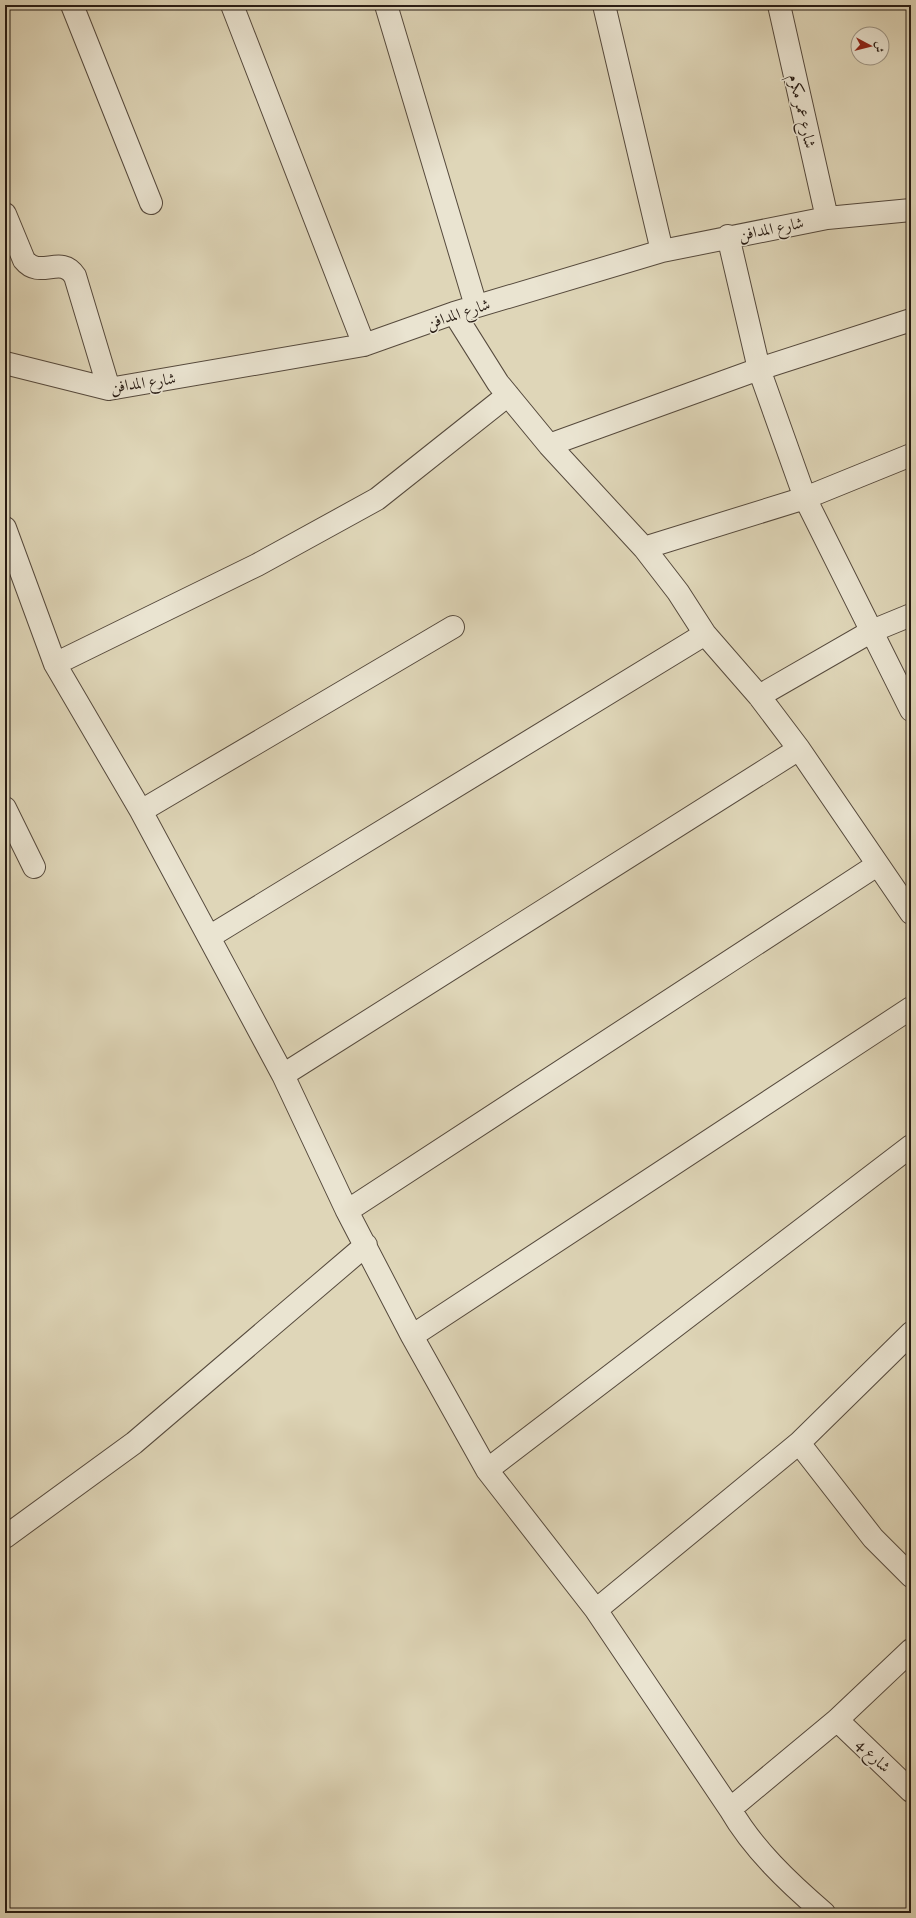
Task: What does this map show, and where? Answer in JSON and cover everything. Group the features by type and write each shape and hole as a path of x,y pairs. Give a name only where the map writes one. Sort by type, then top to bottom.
{"street":[{"path":"72,5 151,203"},
{"path":"232,5 364,345"},
{"path":"386,5 476,306"},
{"path":"604,5 662,250"},
{"name":"شارع عمر مكرم","path":"779,5 827,218"},
{"name":"شارع المدافن","path":"5,363 109,389 364,345 454,313 662,250 827,218 911,210"},
{"path":"5,214 24,260 28,266 34,268 65,267 71,270 109,389"},
{"path":"728,236 760,369 805,498 911,710"},
{"path":"454,313 498,383 549,445 644,548 678,592 705,634 759,696 799,749 911,913"},
{"path":"549,445 760,369 911,320"},
{"path":"55,664 256,565 377,499 508,395"},
{"path":"644,548 805,498 911,456"},
{"path":"5,528 55,664 141,811 209,937 283,1075 347,1211 366,1244 412,1336 488,1470 596,1610 730,1809 740,1828 795,1887 824,1913"},
{"path":"759,696 872,631 911,615"},
{"path":"141,811 453,627"},
{"path":"209,937 705,634"},
{"path":"283,1075 799,749"},
{"path":"5,808 34,867"},
{"path":"347,1211 877,865"},
{"path":"412,1336 911,1008"},
{"path":"488,1470 911,1146"},
{"path":"5,1537 134,1443 366,1244"},
{"path":"596,1610 799,1443 911,1333"},
{"path":"799,1443 873,1538 911,1576"},
{"path":"730,1809 837,1720 911,1650"},
{"name":"شارع 4","path":"837,1720 911,1791"}]}
